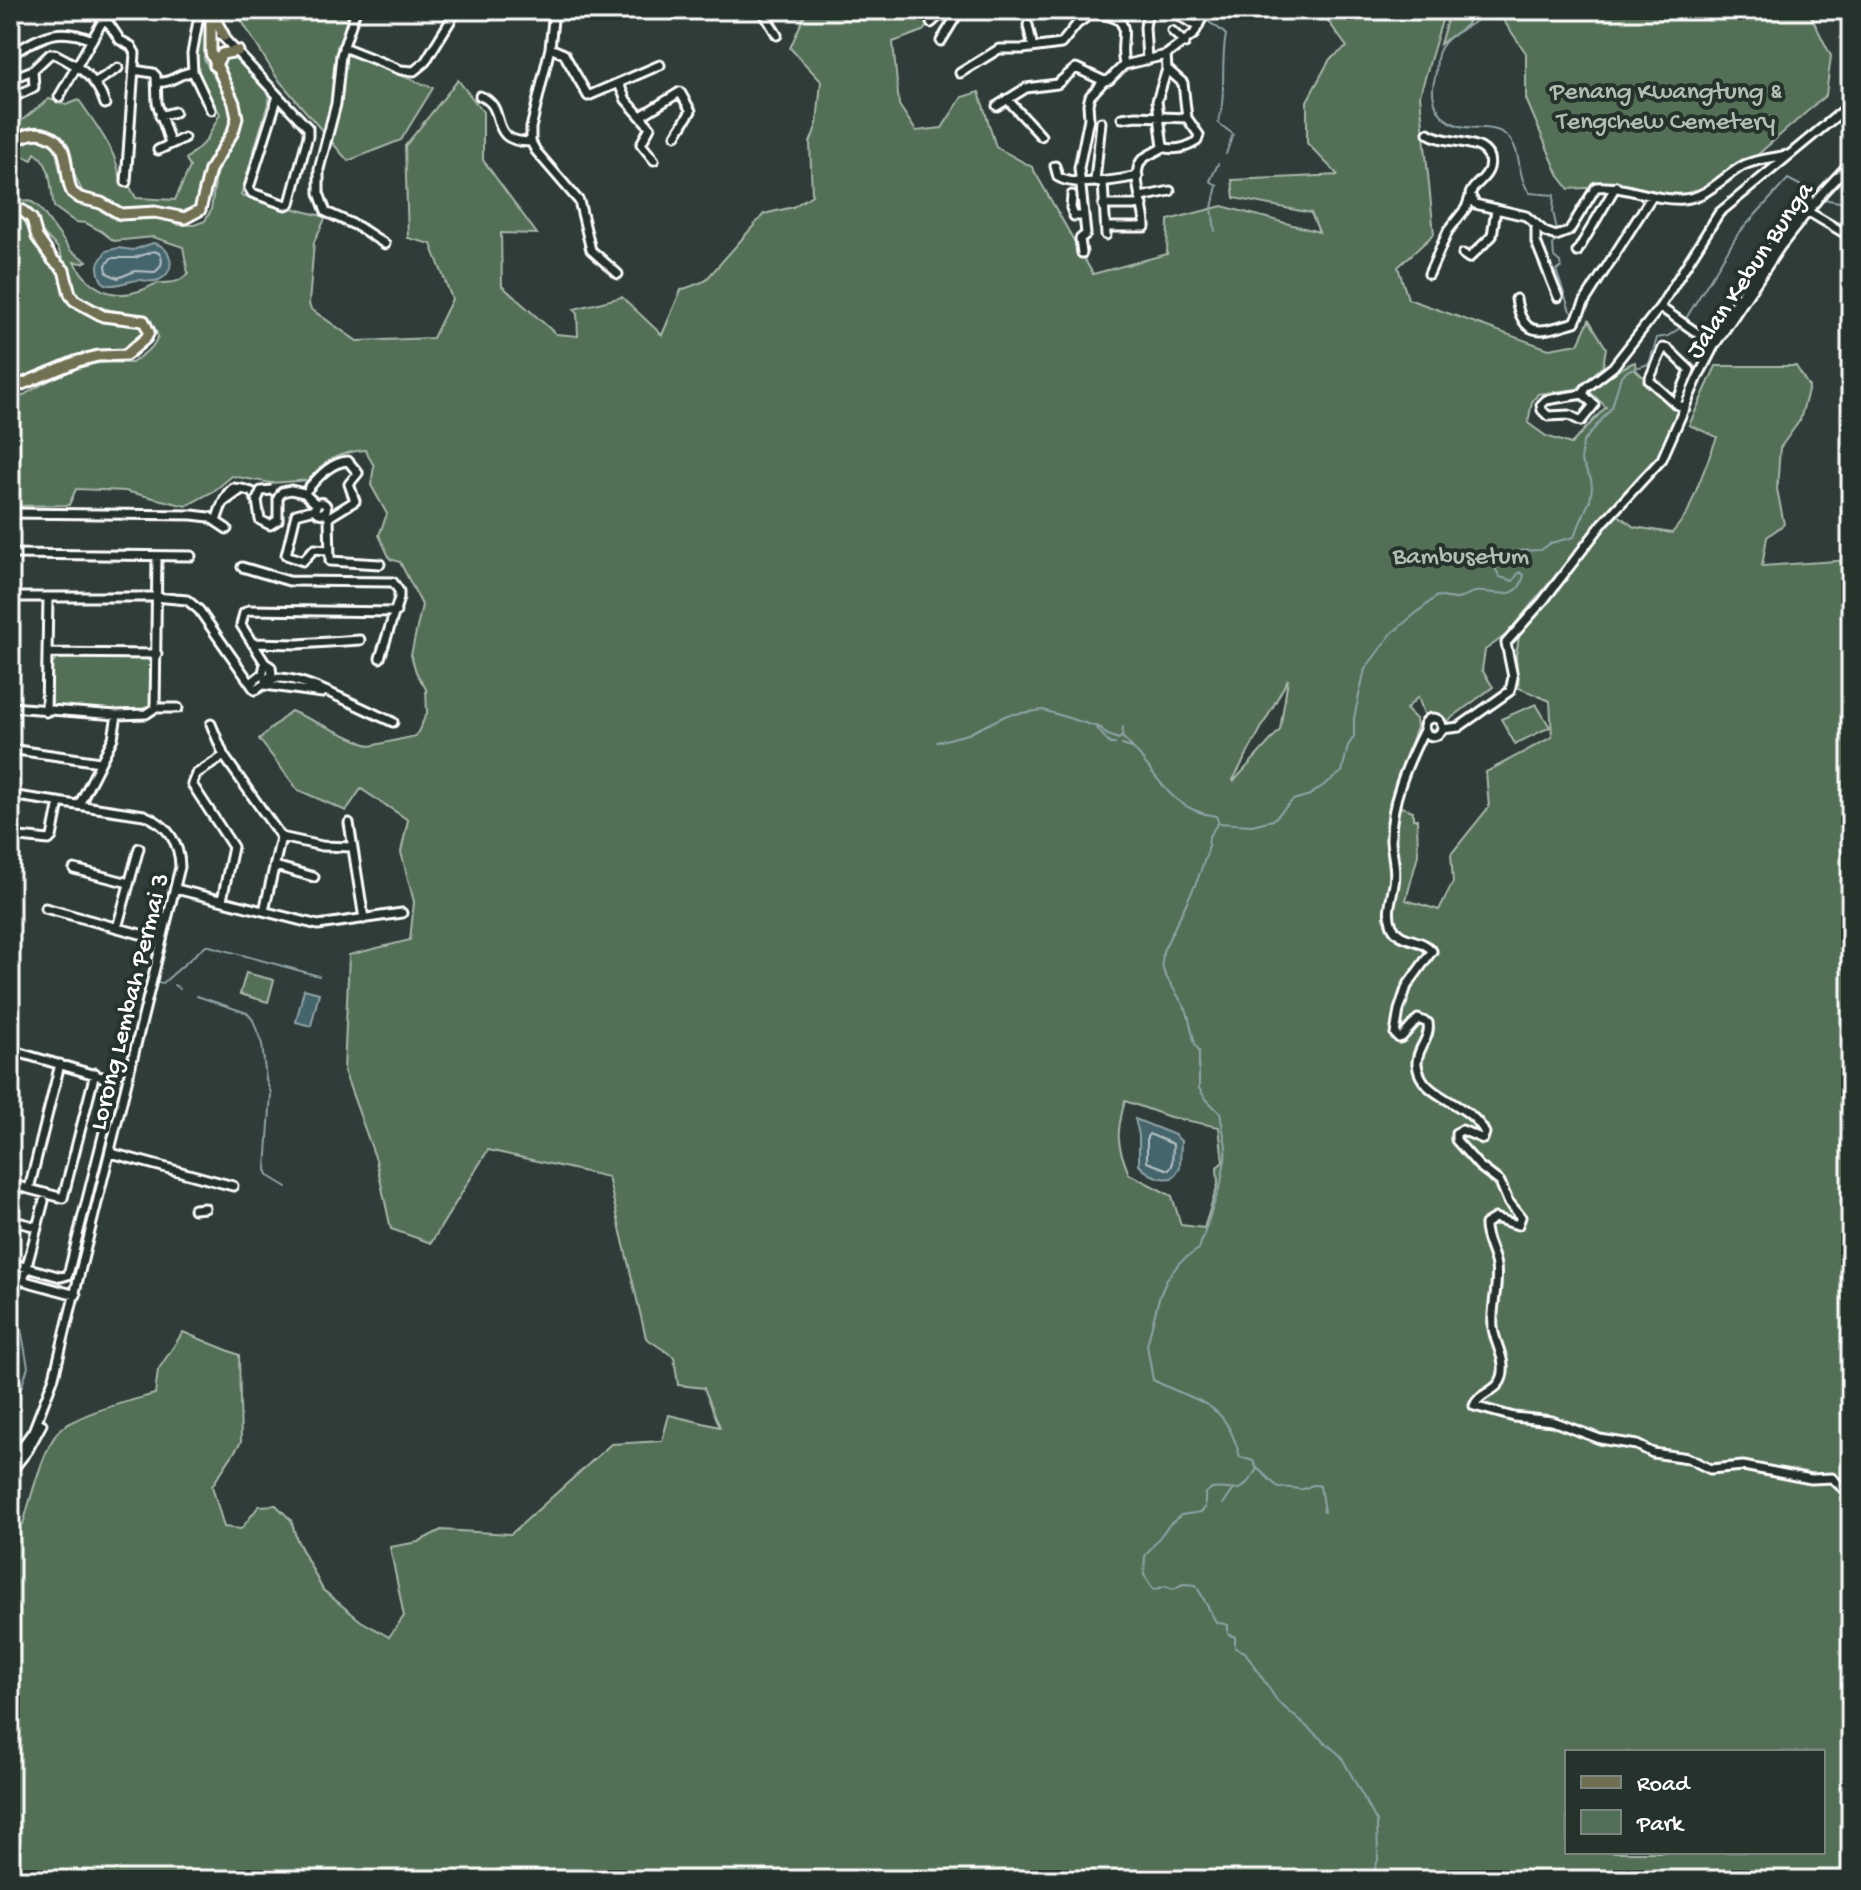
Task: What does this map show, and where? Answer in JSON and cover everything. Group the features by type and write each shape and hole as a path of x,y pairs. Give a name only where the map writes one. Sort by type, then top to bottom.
{"main road":[{"path":"10,143 35,133 52,137 62,147 72,192 80,198 101,203 116,213 135,215 155,212 180,218 192,216 200,210 210,170 236,125 234,103 215,66 211,10"},
{"path":"211,10 226,38"},
{"path":"215,66 225,52 238,51"},
{"path":"10,207 23,211 32,219 37,237 64,270 74,300 103,316 144,321 149,328 146,338 126,355 98,356 78,361 10,389"}],"street":[{"path":"200,10 192,54 193,72 211,110"},
{"path":"356,10 343,47 336,104 319,169 321,204 326,212 359,227 385,244"},
{"path":"343,47 401,70 414,71 425,62 457,10"},
{"path":"762,10 777,35"},
{"path":"931,23 945,10"},
{"path":"941,41 960,10"},
{"path":"1147,60 1145,27 1148,10"},
{"path":"1843,10 1851,23"},
{"path":"554,11 550,48 531,128 531,142 579,201 591,250 618,274"},
{"path":"960,73 999,49 1061,44 1084,12 1110,15 1122,22 1125,29 1124,65"},
{"path":"1184,12 1183,18 1203,18"},
{"path":"59,97 107,14"},
{"path":"107,14 120,40 133,49 126,182"},
{"path":"1082,253 1080,241 1086,234 1079,168 1090,96 1124,65 1166,55 1185,43 1203,18"},
{"path":"1066,22 1075,27"},
{"path":"1028,25 1033,48"},
{"path":"1172,31 1185,43"},
{"path":"10,55 50,34 72,33 92,40"},
{"path":"211,36 226,38 308,128 290,203 286,205 252,193 249,188 278,96"},
{"path":"550,48 564,54 588,96 660,65"},
{"path":"10,79 33,70 50,54 55,54 96,82 105,104"},
{"path":"1163,147 1157,101 1167,69 1166,55"},
{"path":"96,82 118,68"},
{"path":"997,106 1026,88 1057,84 1076,68 1104,81"},
{"path":"1101,122 1099,181 1106,231 1144,228 1146,224 1138,176 1142,159 1163,147 1174,150 1197,141 1199,132 1187,118 1183,83 1167,69"},
{"path":"16,96 34,87 33,70"},
{"path":"134,70 153,73 157,82 160,116 170,143"},
{"path":"157,82 169,82 180,74 193,72"},
{"path":"619,84 626,100 650,128 641,144 654,160"},
{"path":"641,116 680,92 691,111 676,135"},
{"path":"480,96 491,102 506,136 515,141 531,142"},
{"path":"1007,99 1041,136"},
{"path":"1583,394 1586,388 1613,367 1660,307 1719,213 1851,104"},
{"path":"160,116 175,112"},
{"path":"1122,118 1187,118"},
{"path":"1428,133 1440,139 1475,145 1488,155 1490,164 1487,173 1473,186 1473,201 1448,231 1429,274"},
{"path":"158,150 184,138"},
{"path":"1473,201 1526,216 1554,236 1569,231 1596,187 1616,186 1652,196 1683,199 1699,195 1743,166 1787,155"},
{"name":"Jalan Kebun Bunga","path":"1442,729 1459,727 1505,695 1513,684 1506,643 1603,523 1654,470 1670,446 1712,344 1805,209 1851,162"},
{"path":"1055,166 1060,180 1099,181 1138,176"},
{"path":"1577,252 1616,186"},
{"path":"1103,205 1142,201 1170,191"},
{"path":"1072,195 1074,216 1084,216"},
{"path":"1516,299 1519,316 1530,327 1543,332 1575,322 1585,301 1652,196"},
{"path":"1809,199 1805,209 1851,237"},
{"path":"1463,254 1469,258 1492,236 1496,209"},
{"path":"1536,224 1536,242 1558,297"},
{"path":"1660,307 1712,344"},
{"path":"1676,404 1690,371 1668,349 1663,348 1649,381 1676,404 1685,408"},
{"path":"1583,394 1594,405 1581,421 1569,415 1548,416 1542,410 1541,405 1546,400 1583,394"},
{"path":"216,521 233,488 255,494 260,521 268,525 279,520 280,498 272,490 261,491 257,500 260,520 270,525 278,520 278,498 282,492 297,490 304,493 319,513 327,515 355,501 349,484 358,473 348,461 338,463 325,471 304,493"},
{"path":"316,507 296,514 286,555 303,561 314,549 328,550"},
{"path":"10,513 192,515 216,521 227,529"},
{"path":"327,515 331,562 380,564"},
{"path":"10,554 191,556"},
{"path":"155,708 157,556"},
{"path":"242,567 277,579 393,582 399,591 396,612 380,658"},
{"path":"338,567 338,580"},
{"path":"10,597 155,597 187,600 257,690 265,685 327,693 393,722"},
{"path":"46,712 48,597"},
{"path":"103,597 103,609"},
{"path":"252,685 263,673 265,663 241,625 244,613 249,610 396,612"},
{"path":"252,643 360,640"},
{"path":"47,653 157,654"},
{"path":"10,707 117,715 146,714 155,708 178,708"},
{"path":"79,805 113,738 117,715"},
{"path":"1424,730 1434,736 1442,729 1440,720 1434,717 1426,721 1393,810 1391,839 1395,883 1390,911 1391,923 1398,935 1427,945 1432,951 1407,986 1395,1034 1402,1037 1418,1019 1428,1023 1429,1033 1419,1053 1418,1068 1435,1093 1461,1106 1481,1124 1485,1133 1483,1139 1462,1130 1456,1133 1456,1140 1479,1166 1500,1182 1508,1201 1521,1217 1518,1225 1495,1218 1485,1224 1497,1270 1494,1330 1503,1369 1500,1383 1478,1399 1474,1406 1505,1415 1552,1421 1600,1439 1637,1445 1653,1453 1688,1458 1710,1469 1743,1466 1811,1479 1832,1478 1851,1496"},
{"path":"211,724 224,756 281,837 322,846 352,847"},
{"path":"10,749 100,762"},
{"path":"222,900 233,847 193,787 193,778 224,756"},
{"name":"Lorong Lembah Permai 3","path":"10,795 144,815 161,824 178,849 180,867 176,889 76,1295"},
{"path":"10,836 49,840 59,802"},
{"path":"349,823 364,919"},
{"path":"264,911 281,837"},
{"path":"117,928 139,848"},
{"path":"275,866 314,877"},
{"path":"74,869 129,883"},
{"path":"176,889 318,925 402,913"},
{"path":"45,908 162,940"},
{"path":"10,1072 13,1051 128,1080"},
{"path":"29,1189 60,1064"},
{"path":"10,1263 66,1277 114,1077 121,1064"},
{"path":"10,1184 63,1198 97,1074"},
{"path":"111,1153 233,1186"},
{"path":"23,1281 44,1201"},
{"path":"194,1209 205,1208"},
{"path":"10,1220 37,1227"},
{"path":"10,1277 76,1295"},
{"path":"10,1463 23,1447 44,1409 76,1295"},
{"path":"10,1473 28,1450 44,1417 74,1316 76,1295"}],"green space":[{"path":"235,10 352,10 338,51 433,88 401,140 348,161 277,78"},
{"name":"Bambusetum","path":"773,10 941,10 923,31 893,42 899,105 916,131 942,128 962,97 979,92 996,147 1032,167 1093,274 1167,254 1168,220 1222,206 1319,232 1311,213 1234,198 1232,180 1338,175 1307,143 1307,101 1330,59 1347,47 1320,10 1445,10 1420,95 1434,234 1398,267 1408,299 1549,349 1578,344 1589,320 1606,348 1603,366 1577,389 1538,394 1532,402 1528,423 1546,436 1571,444 1606,407 1589,391 1605,377 1635,362 1636,370 1679,410 1658,459 1639,475 1506,635 1485,650 1482,670 1493,687 1446,722 1438,715 1424,714 1418,697 1406,709 1416,719 1417,727 1389,803 1413,811 1413,819 1417,819 1418,855 1406,900 1439,910 1453,882 1451,854 1489,807 1486,772 1552,737 1550,701 1519,688 1516,656 1519,636 1617,514 1634,527 1672,533 1687,514 1717,437 1689,425 1716,366 1796,366 1809,387 1800,420 1780,448 1777,489 1784,524 1767,537 1762,566 1851,560 1851,1880 10,1880 10,1524 23,1524 38,1473 55,1435 83,1417 155,1394 158,1370 183,1332 239,1355 241,1442 212,1486 224,1527 241,1529 259,1506 276,1505 291,1520 297,1540 323,1590 361,1621 389,1637 404,1616 390,1547 418,1542 441,1530 511,1534 611,1444 662,1441 669,1415 720,1427 704,1388 678,1385 674,1357 646,1338 608,1177 488,1150 431,1243 391,1229 376,1160 344,1071 349,955 410,940 414,902 401,852 408,820 361,789 346,811 298,790 259,739 291,711 370,746 416,736 427,713 426,689 411,655 422,605 400,562 390,559 379,535 387,514 371,485 374,466 365,450 334,458 310,480 271,483 232,476 214,491 186,506 125,491 76,489 69,505 10,506 10,404 50,380 82,367 132,363 152,347 158,337 145,317 103,308 78,296 58,248 40,230 30,209 10,203 10,198 32,202 39,207 71,251 87,261 74,262 80,271 103,290 131,293 178,281 188,273 183,247 153,237 114,241 86,223 75,222 54,207 50,177 41,158 35,153 32,160 15,153 10,155 10,147 33,140 44,141 55,148 64,189 72,199 95,207 116,220 164,218 179,225 205,221 211,210 217,169 241,126 241,108 221,65 228,55 237,55 271,93 241,195 326,217 314,242 311,309 357,341 433,338 452,299 431,244 408,238 405,146 458,80 483,112 483,160 537,234 501,233 502,286 556,334 578,336 577,312 574,309 622,297 662,335 681,290 705,281 764,214 793,207 812,195 810,143 817,124 821,81 790,48 804,17 774,17","holes":["1288,679 1280,730 1234,781","1125,1101 1170,1117 1219,1127 1223,1162 1217,1167 1218,1184 1204,1228 1181,1225 1172,1196 1129,1174 1119,1138"]},
{"path":"1450,10 1471,10 1467,25 1440,44"},
{"name":"Penang Kwangtung & Tengchew Cemetery","path":"1500,10 1808,10 1831,56 1826,95 1755,157 1706,191 1686,200 1619,186 1569,189 1559,176 1526,99 1526,53 1499,14"},
{"path":"206,20 204,59 234,113 205,170 194,211 185,214 161,208 125,210 104,197 83,192 62,140 55,132 45,128 30,130 10,138 10,125 12,128 49,99 66,105 79,100 111,151 121,185 130,187 136,198 175,200 190,167 186,159 206,141 220,114 198,70 197,49"},
{"path":"10,211 23,219 33,238 60,273 66,297 72,305 89,316 141,324 143,335 122,350 80,356 10,384"},
{"path":"58,657 147,659 152,664 151,707 146,710 57,710 52,704 52,664"},
{"path":"1536,704 1550,727 1515,744 1501,719"},
{"path":"246,973 274,980 268,1002 240,994"}],"water":[{"path":"153,243 165,249 170,259 169,271 165,276 156,281 113,285 102,282 98,264 106,251 118,248 133,250"},
{"path":"304,989 319,993 311,1026 296,1022"},
{"path":"1135,1119 1175,1135 1181,1141 1180,1168 1174,1177 1155,1176 1139,1165 1139,1135"}],"waterway":[{"path":"1195,10 1226,35 1218,123 1233,134 1226,154"},
{"path":"1480,10 1476,21 1442,46 1433,85 1434,100 1440,113 1452,123 1497,130 1508,137 1516,150 1523,180 1530,193 1554,195 1557,231"},
{"path":"1215,231 1212,208 1217,185 1210,181 1218,164"},
{"path":"1371,1880 1378,1860 1377,1822 1341,1756 1278,1702 1245,1652 1235,1648 1235,1637 1228,1634 1228,1625 1216,1622 1196,1585 1183,1584 1173,1589 1166,1586 1154,1590 1144,1575 1145,1556 1169,1525 1181,1515 1201,1512 1205,1508 1205,1493 1211,1489 1237,1490 1257,1469 1253,1461 1240,1457 1234,1438 1218,1413 1153,1380 1147,1345 1159,1298 1167,1279 1181,1261 1199,1249 1221,1183 1226,1146 1220,1113 1199,1088 1199,1051 1187,1011 1164,973 1163,951 1197,881 1208,850 1209,836 1218,823 1252,825 1273,820 1293,800 1310,795 1342,772 1348,746 1354,736 1354,718 1365,669 1392,633 1437,596 1457,599 1475,592 1505,594 1517,590 1524,575 1519,572 1513,581 1500,577 1496,570 1499,562 1517,551 1541,550 1551,543 1574,537 1592,488 1591,479 1581,461 1583,442 1612,407 1621,376 1649,364 1657,338 1668,336 1680,328 1738,234 1788,179 1828,200 1851,204"},
{"path":"1555,238 1554,257 1561,268 1556,270 1570,311"},
{"path":"937,742 968,734 1007,715 1043,710 1101,728 1118,739 1122,737 1173,796 1198,812 1216,816 1218,821"},
{"path":"1096,727 1110,744 1115,744"},
{"path":"1122,737 1123,727"},
{"path":"1122,745 1132,748"},
{"path":"158,983 163,983 206,945 319,976"},
{"path":"174,985 180,989"},
{"path":"197,996 247,1013 253,1020 262,1044 266,1080 271,1093 266,1170 269,1176 287,1187"},
{"path":"10,1422 28,1367 13,1285"},
{"path":"1256,1467 1279,1488 1320,1486 1324,1512"},
{"path":"1223,1504 1233,1491"}]}
